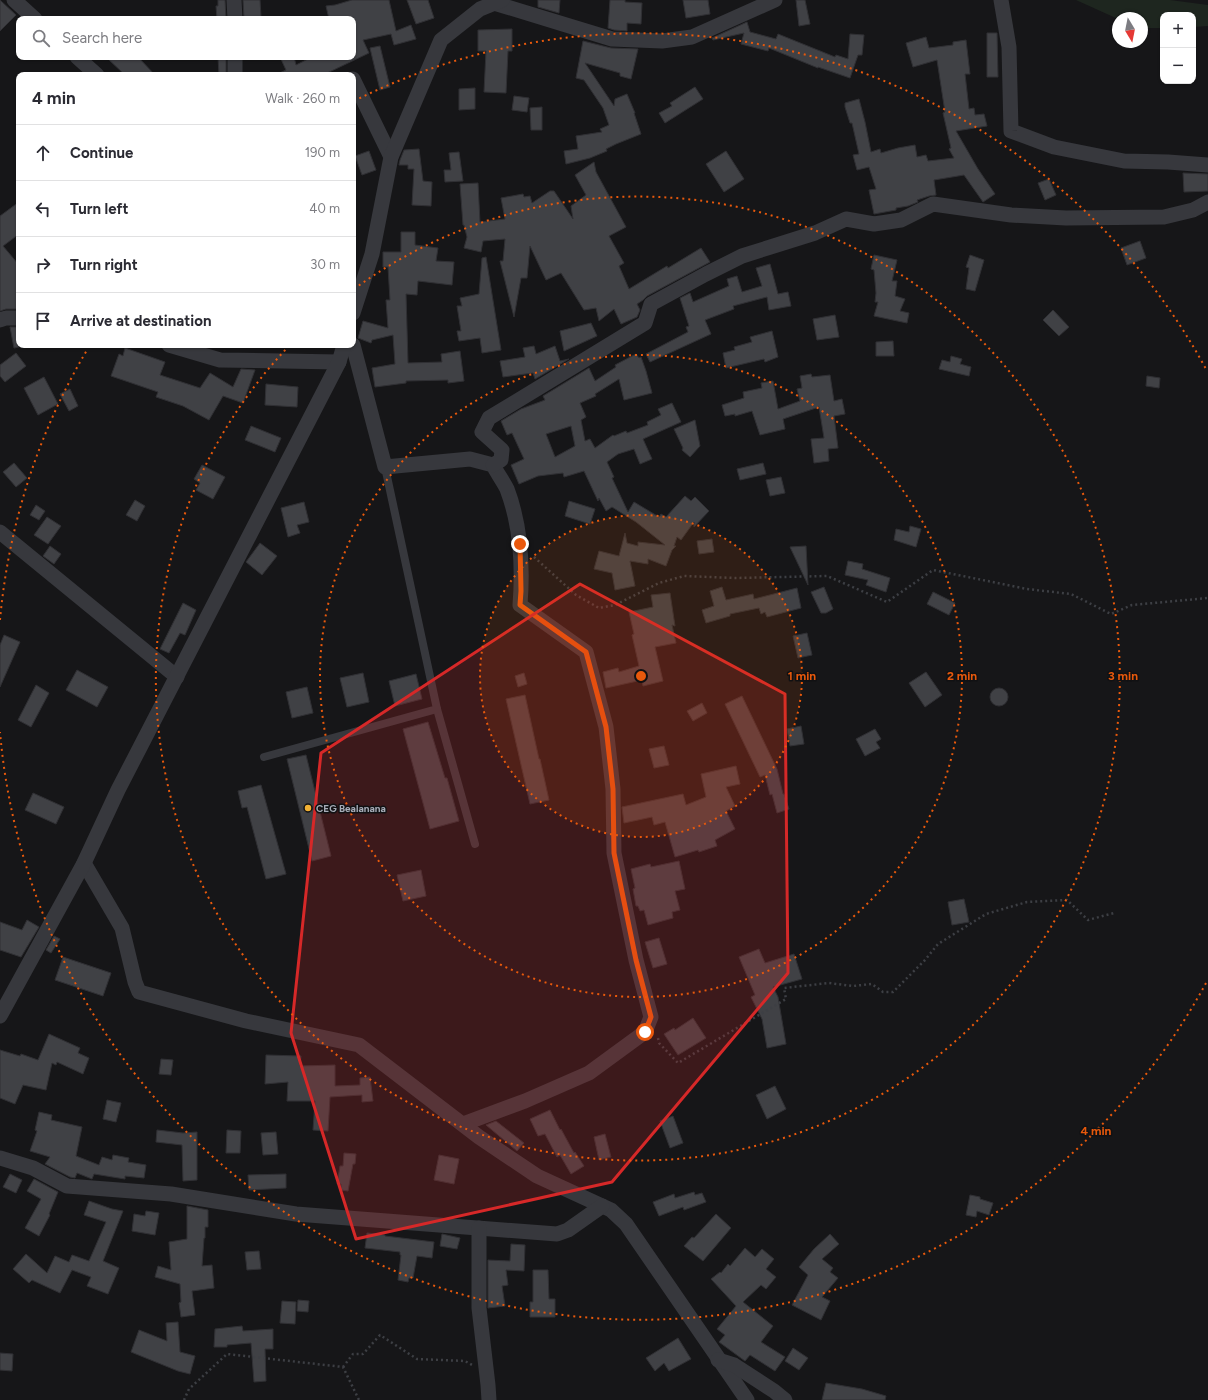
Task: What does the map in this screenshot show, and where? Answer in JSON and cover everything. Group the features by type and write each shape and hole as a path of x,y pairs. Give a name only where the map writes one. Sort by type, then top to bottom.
{"street":[{"path":"14,0 32,16"},
{"path":"234,0 235,16"},
{"path":"356,304 372,254 391,157 441,40 480,9 498,2 612,38 662,41 692,37 775,0"},
{"path":"1001,0 1009,48 1011,131 1054,147 1124,162 1168,162 1208,166"},
{"path":"81,60 94,72"},
{"path":"235,60 235,72"},
{"path":"356,85 391,157"},
{"path":"353,348 385,467 470,459 493,465 501,460 502,450 482,432 489,418 645,323 651,304 742,256 815,233 846,219 874,224 901,220 932,204 1011,215 1066,218 1164,217 1193,210 1208,202"},
{"path":"0,320 6,318 16,318"},
{"path":"179,348 220,360 339,362"},
{"path":"0,1016 84,863 118,790 339,362 343,348"},
{"path":"463,1124 525,1101 589,1073 645,1032 651,1017 636,960 614,853 613,789 606,727 586,652 520,605 520,544 506,489 493,465"},
{"path":"0,532 177,677"},
{"path":"84,863 122,928 134,982 139,992 246,1021 359,1045 463,1124 537,1176 611,1210 626,1224 718,1360 747,1400"},
{"path":"0,1158 32,1168 67,1186 171,1194 296,1214 557,1234 568,1230 602,1206"},
{"path":"479,1228 479,1308 489,1400"},
{"path":"718,1360 734,1365 785,1400"}],"lane":[{"path":"385,467 437,709 475,844"},
{"path":"264,757 437,709"}],"path":[{"path":"520,544 576,595 599,608 615,606 658,583 684,576 735,578 826,576 887,602 933,570 1028,589 1071,594 1111,614 1132,605 1208,598"},
{"path":"651,1017 659,1043 678,1063 786,1000 784,988 829,983 853,986 872,984 883,992 893,992 925,960 938,944 986,914 1027,902 1067,900 1088,920 1114,913"},
{"path":"343,1367 352,1354 363,1354 380,1335 417,1359 465,1361 487,1372"},
{"path":"184,1400 189,1389 227,1354 343,1367"},
{"path":"343,1367 359,1400"}],"highlighted area":[{"path":"580,584 785,694 788,973 612,1182 356,1239 291,1033 321,753"}],"shaded area":[{"path":"1076,0 1170,0 1208,5 1208,26 1196,27 1196,12 1160,12 1160,28 1148,28 1148,12 1112,12 1112,16"}],"building":[{"path":"0,0 16,15 0,31"},
{"path":"218,0 225,0 226,16 217,16 216,6 218,6"},
{"path":"243,0 260,0 261,16 244,16"},
{"path":"352,0 389,0 396,31 411,25 416,39 394,45 391,34 363,40 369,53 356,59 356,16 328,16 326,6"},
{"path":"407,0 428,0 434,18 416,24"},
{"path":"538,0 560,0 559,13 538,7"},
{"path":"610,0 625,0 625,2 642,3 641,24 627,23 627,31 608,28"},
{"path":"683,0 708,0 710,14 686,18"},
{"path":"796,0 805,0 810,24 799,26"},
{"path":"747,22 750,32 776,39 778,34 835,57 836,55 848,59 850,34 864,35 862,55 858,55 850,78 818,68 769,48 768,51 741,44 744,33 713,40 712,38"},
{"path":"512,29 512,51 508,51 506,93 484,92 486,51 478,51 478,30"},
{"path":"987,33 997,33 998,77 987,77"},
{"path":"926,37 929,48 953,45 953,42 966,40 970,74 965,74 969,109 974,108 975,115 984,114 987,126 956,131 978,169 995,194 983,202 964,175 934,180 936,195 917,200 918,202 908,206 896,208 896,210 874,214 869,190 876,189 869,167 857,170 853,155 859,154 852,123 850,123 845,103 859,99 871,152 880,149 881,153 915,145 917,157 926,155 928,161 954,158 949,149 951,148 943,113 945,112 937,60 913,67 906,43"},
{"path":"583,41 611,48 638,49 631,79 620,76 620,73 585,63 614,106 615,99 627,94 635,113 641,134 616,144 606,149 607,151 590,158 566,164 564,151 578,149 576,136 602,132 600,129 609,125 603,108 584,80 576,78"},
{"path":"380,46 390,87 380,90 370,48"},
{"path":"109,60 141,60 152,72 122,72"},
{"path":"218,60 226,60 226,72 219,72"},
{"path":"281,60 295,60 296,65 306,60 354,60 329,72 282,72 286,70"},
{"path":"695,87 703,99 665,123 659,113 672,106 670,103"},
{"path":"475,88 475,109 459,110 459,89"},
{"path":"514,96 529,98 527,112 512,110"},
{"path":"542,107 542,130 531,130 530,108"},
{"path":"419,149 423,181 432,182 431,206 412,205 414,169 408,169 408,165 399,165 404,150"},
{"path":"369,151 376,170 362,175 356,156"},
{"path":"726,151 744,179 724,192 706,164"},
{"path":"459,152 463,181 445,182 444,170 451,170 449,153"},
{"path":"594,162 596,172 626,227 609,236 624,263 619,266 629,289 701,248 710,262 647,296 637,304 640,310 637,317 621,324 614,309 599,321 596,308 584,310 561,273 546,280 530,246 527,278 521,278 514,317 500,261 503,261 505,239 483,241 481,252 464,248 467,237 463,225 460,184 478,183 480,222 505,219 501,198 523,194 524,197 530,196 532,203 550,191 554,191 573,219 571,206 586,195 575,175"},
{"path":"1183,173 1208,174 1208,191 1184,192"},
{"path":"1049,179 1056,195 1045,200 1038,183"},
{"path":"16,204 16,236 3,246 16,261 16,309 6,309 0,311 0,216"},
{"path":"401,232 415,232 415,245 438,248 436,261 454,262 452,285 418,281 417,295 406,294 408,363 442,362 441,354 460,351 464,381 448,383 448,380 406,381 406,383 375,387 372,368 395,364 393,335 372,340 371,343 358,338 363,321 388,328 386,300 390,300 388,267 383,267 383,252 401,252"},
{"path":"1140,241 1146,258 1127,265 1121,248"},
{"path":"874,255 897,260 892,281 897,281 895,296 905,299 900,311 909,313 907,323 874,316 878,302 875,302 876,293 874,270 871,269"},
{"path":"970,255 984,260 975,291 966,289 969,268 966,267"},
{"path":"486,257 501,350 482,353 480,338 459,341 457,331 461,331 457,306 462,306 460,298 479,294 482,258"},
{"path":"770,264 778,294 788,292 791,306 769,310 767,297 733,306 734,309 705,320 711,334 650,362 646,354 688,332 686,327 689,326 680,298 690,293 693,302 729,286 727,279 737,276 742,292 762,286 756,268"},
{"path":"1053,310 1069,327 1059,336 1043,320"},
{"path":"835,315 839,337 817,340 813,319"},
{"path":"591,323 597,336 564,351 560,331"},
{"path":"10,327 16,327 16,348 14,348"},
{"path":"772,331 778,357 765,362 764,359 726,368 723,353 735,350 734,347 752,342 750,337"},
{"path":"893,341 894,356 876,356 876,342"},
{"path":"534,346 536,354 555,346 560,361 569,359 535,379 533,373 503,377 500,361 525,357 523,348"},
{"path":"125,348 165,362 160,375 200,388 210,373 233,387 241,369 255,370 243,403 223,396 209,420 183,406 156,397 158,392 111,376 119,354 123,356"},
{"path":"16,353 26,366 5,382 0,376 0,365"},
{"path":"636,354 639,358 641,357 652,393 624,400 619,379 595,394 596,396 580,403 586,417 581,420 585,441 590,439 595,448 613,435 614,436 626,431 627,433 648,425 647,422 661,415 658,409 672,403 681,422 643,439 652,459 640,464 634,449 618,454 607,462 614,477 612,478 628,512 634,502 659,517 661,514 666,517 685,496 691,501 695,497 709,511 694,527 694,522 681,540 677,537 674,546 676,546 672,550 666,566 648,559 648,564 630,561 635,586 615,590 612,573 594,569 599,551 619,556 625,533 627,543 638,546 638,542 665,545 636,522 612,507 606,511 599,498 598,501 584,471 564,477 563,473 538,476 519,484 511,465 524,459 512,433 507,435 501,421 521,409 545,400 543,396 589,368 595,381 616,367 615,365","holes":["571,426 575,446 555,457 546,434"]},
{"path":"951,356 962,359 960,364 971,367 969,376 939,369 942,360 950,362"},
{"path":"811,374 812,377 830,375 834,401 842,399 845,414 834,416 838,448 828,449 829,461 814,463 811,439 824,438 819,407 783,419 785,429 760,435 752,411 735,416 735,414 725,416 722,405 744,398 743,392 762,388 761,383 773,381 778,409 800,401 797,389 802,388 800,376"},
{"path":"1147,376 1160,378 1159,388 1146,386"},
{"path":"44,377 58,404 38,415 24,388"},
{"path":"266,384 298,387 297,407 265,405"},
{"path":"70,389 78,406 69,411 60,394"},
{"path":"695,420 700,446 690,457 682,450 683,448 674,429"},
{"path":"251,426 281,438 275,452 245,440"},
{"path":"14,463 27,478 16,487 3,472"},
{"path":"763,463 766,474 740,480 737,469"},
{"path":"202,465 225,477 213,499 196,490 200,483 194,479"},
{"path":"781,477 785,493 770,496 766,480"},
{"path":"135,500 145,506 137,521 126,515"},
{"path":"569,501 595,509 590,524 565,516"},
{"path":"304,502 309,522 297,525 300,533 288,537 281,508"},
{"path":"36,505 45,511 39,520 30,515"},
{"path":"47,517 61,526 48,544 34,535"},
{"path":"910,526 921,529 916,547 894,540 896,529 909,532"},
{"path":"712,539 714,552 699,554 697,541"},
{"path":"260,543 277,556 262,575 246,562"},
{"path":"50,546 61,554 54,564 43,556"},
{"path":"806,546 808,585 790,547"},
{"path":"848,561 863,564 862,569 890,578 886,592 866,585 868,580 845,575"},
{"path":"722,587 726,600 753,594 754,599 797,588 801,608 767,617 765,612 761,614 759,608 730,614 730,616 706,623 702,610 714,606 710,591"},
{"path":"824,587 833,609 826,613 821,613 811,592"},
{"path":"933,592 955,603 949,615 927,604"},
{"path":"670,593 675,626 672,625 676,643 655,647 663,681 643,686 642,680 606,688 603,672 618,668 619,672 639,666 632,635 634,634 629,612 653,607 651,595"},
{"path":"183,603 196,610 185,635 180,633 169,653 160,649"},
{"path":"807,633 812,655 798,658 793,636"},
{"path":"4,635 20,642 0,687 0,645"},
{"path":"77,670 108,687 97,707 66,690"},
{"path":"926,672 942,695 925,707 909,683"},
{"path":"363,673 369,702 347,707 340,678"},
{"path":"524,673 527,684 518,687 515,676"},
{"path":"416,674 422,699 395,706 389,681"},
{"path":"36,685 49,693 31,727 18,720"},
{"path":"307,687 313,713 292,718 286,692"},
{"path":"999,688 1005,691 1008,697 1005,703 999,706 993,703 990,697 993,691"},
{"path":"525,695 549,800 530,804 506,699"},
{"path":"742,696 777,769 783,794 789,809 777,813 772,794 770,795 765,775 760,777 725,704"},
{"path":"702,703 707,713 693,721 687,711"},
{"path":"428,722 445,778 447,778 459,821 430,829 403,729"},
{"path":"801,726 804,744 790,746 787,729"},
{"path":"875,729 881,739 876,742 880,748 865,756 856,739"},
{"path":"664,746 669,765 654,768 649,749"},
{"path":"306,755 331,856 312,861 287,759"},
{"path":"736,766 740,784 726,787 735,806 726,811 735,829 715,840 717,846 699,852 698,850 675,857 665,822 654,825 652,817 624,823 622,807 683,794 686,805 706,797 701,774"},
{"path":"261,785 286,874 266,879 247,807 242,808 238,791"},
{"path":"33,793 64,807 56,824 25,810"},
{"path":"679,861 685,889 675,891 680,910 672,912 673,918 648,925 644,910 640,911 638,906 636,906 633,889 635,888 631,869 650,864 651,867"},
{"path":"421,870 426,896 403,901 397,875"},
{"path":"964,899 969,922 952,925 948,902"},
{"path":"27,920 39,927 21,957 0,950 0,922 22,930"},
{"path":"54,936 60,939 51,953 46,950"},
{"path":"659,938 667,964 653,968 645,942"},
{"path":"759,949 765,963 794,954 802,979 773,987 778,997 786,1044 767,1048 762,1019 751,997 755,995 739,957"},
{"path":"63,957 111,973 103,996 55,980"},
{"path":"693,1018 706,1038 678,1055 664,1034 674,1028 675,1030"},
{"path":"49,1034 80,1048 78,1053 89,1058 83,1074 57,1062 56,1065 52,1063 46,1090 23,1085 15,1104 0,1098 0,1050 20,1056 21,1054 38,1060"},
{"path":"266,1055 301,1056 300,1066 335,1065 335,1086 360,1085 360,1078 370,1077 373,1101 362,1102 362,1095 330,1097 328,1131 313,1130 315,1101 287,1101 288,1082 265,1084"},
{"path":"161,1059 173,1060 171,1075 159,1074"},
{"path":"775,1086 786,1109 767,1119 756,1095"},
{"path":"107,1100 121,1103 116,1122 103,1119"},
{"path":"550,1110 560,1130 561,1129 574,1153 575,1152 584,1166 571,1174 560,1155 557,1157 545,1134 538,1136 530,1119"},
{"path":"39,1112 52,1115 51,1120 82,1127 76,1156 99,1165 102,1157 112,1160 113,1155 129,1158 128,1162 146,1165 144,1178 125,1176 125,1179 94,1174 92,1179 77,1173 75,1178 70,1177 45,1164 50,1157 30,1151 37,1131 35,1130"},
{"path":"673,1116 683,1143 670,1148 660,1121"},
{"path":"496,1121 524,1143 517,1151 486,1125"},
{"path":"157,1130 183,1133 197,1132 197,1180 183,1181 182,1145 156,1142"},
{"path":"227,1130 241,1131 240,1153 226,1153"},
{"path":"276,1132 278,1154 263,1155 261,1133"},
{"path":"605,1134 611,1157 599,1160 594,1137"},
{"path":"344,1153 356,1154 348,1191 341,1190 341,1184 337,1184 340,1166 343,1166"},
{"path":"439,1155 459,1159 454,1184 434,1180"},
{"path":"10,1174 22,1180 16,1193 3,1187"},
{"path":"286,1174 286,1188 249,1190 248,1175"},
{"path":"34,1179 58,1192 49,1214 50,1215 39,1236 25,1228 41,1199 27,1191"},
{"path":"694,1192 695,1195 702,1193 706,1202 684,1210 683,1207 659,1216 653,1202 674,1194 675,1198"},
{"path":"970,1195 980,1197 980,1199 993,1203 989,1215 977,1211 976,1217 966,1215"},
{"path":"89,1201 123,1211 103,1261 119,1268 108,1294 87,1286 91,1277 72,1270 60,1293 32,1280 29,1283 13,1269 26,1254 47,1273 55,1256 69,1262 72,1255 89,1261 106,1222 84,1215"},
{"path":"187,1206 208,1210 208,1227 205,1227 202,1266 212,1265 214,1288 192,1291 195,1315 181,1317 179,1303 181,1302 180,1284 155,1277 158,1266 171,1270 169,1242 187,1239"},
{"path":"146,1211 159,1213 155,1235 132,1231 134,1214 145,1216"},
{"path":"716,1214 731,1228 703,1261 684,1246 692,1237 694,1238"},
{"path":"367,1233 434,1242 432,1258 417,1256 413,1278 409,1278 408,1282 398,1280 401,1255 400,1252 365,1248"},
{"path":"442,1234 460,1238 457,1249 440,1246"},
{"path":"830,1234 839,1244 822,1259 833,1268 830,1272 838,1278 822,1297 830,1301 821,1320 792,1305 808,1275 799,1267 814,1249"},
{"path":"511,1244 525,1245 524,1271 506,1270 508,1285 502,1286 505,1306 488,1308 488,1260 510,1261"},
{"path":"745,1248 755,1257 762,1249 774,1259 766,1269 776,1277 766,1289 761,1285 743,1302 773,1326 761,1342 785,1357 775,1371 750,1355 745,1361 719,1342 725,1335 717,1329 736,1306 711,1279 720,1272 721,1273 728,1264 730,1266"},
{"path":"259,1251 261,1269 247,1270 245,1252"},
{"path":"533,1270 548,1270 549,1299 555,1299 555,1317 530,1317 530,1302 533,1302"},
{"path":"298,1300 309,1301 308,1312 297,1311"},
{"path":"282,1301 296,1302 295,1324 280,1323"},
{"path":"178,1322 180,1352 195,1356 190,1374 178,1371 131,1352 139,1330 167,1341 166,1323"},
{"path":"242,1326 243,1331 273,1329 273,1349 265,1349 266,1381 254,1382 251,1343 227,1345 227,1347 214,1347 215,1329"},
{"path":"678,1338 691,1359 669,1371 664,1363 655,1371 646,1358"},
{"path":"793,1348 808,1358 799,1370 785,1361"},
{"path":"0,1353 13,1354 12,1371 0,1370"},
{"path":"826,1383 862,1389 886,1396 885,1400 822,1400"}],"place":[{"name":"CEG Bealanana","path":"308,808"}],"route":[{"path":"520,544 520,605 586,652 606,727 613,789 614,853 636,960 651,1017 645,1032"}]}
